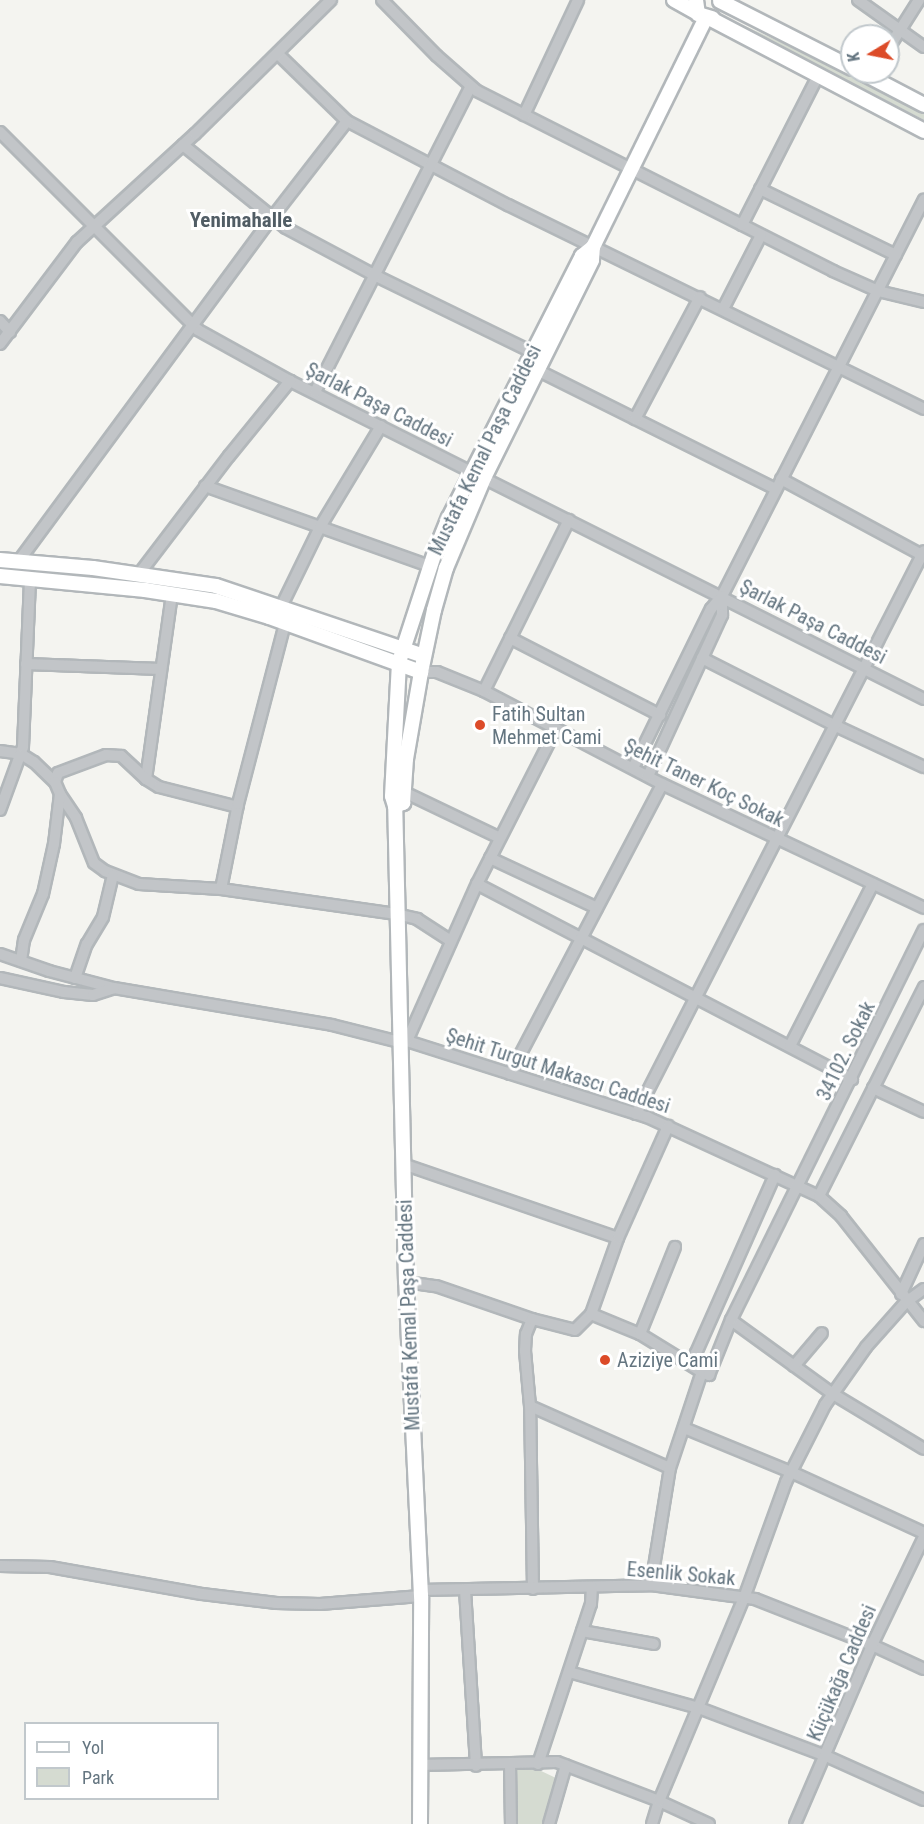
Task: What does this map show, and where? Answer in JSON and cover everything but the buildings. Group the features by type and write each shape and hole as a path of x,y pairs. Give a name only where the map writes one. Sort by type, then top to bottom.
{"main road":[{"path":"674,0 702,12 924,131"},
{"path":"720,0 840,62"},
{"name":"Mustafa Kemal Paşa Caddesi","path":"420,1824 421,1593 406,1282 403,1042 396,914 395,806 392,796 401,655 430,566 449,518 478,475 537,370 592,260 593,247 633,170 702,12 720,10 720,0"},
{"path":"886,84 924,105"},
{"name":"Mustafa Kemal Paşa Caddesi","path":"395,806 403,803 406,759 421,672 446,568 478,475 532,352 582,256 593,247"},
{"path":"0,561 139,574 216,586 281,607 401,655 421,672"},
{"path":"0,576 172,594 216,601 401,655 424,656"}],"street":[{"path":"0,344 77,242 183,145 331,0"},
{"path":"382,0 437,56 471,86 741,225 878,291 924,302"},
{"path":"524,115 578,0"},
{"path":"858,0 892,24"},
{"path":"919,0 900,30 924,47"},
{"path":"278,54 347,121 593,247 700,297 924,409"},
{"path":"741,225 818,76"},
{"path":"315,392 471,86"},
{"path":"18,562 271,219 347,121"},
{"name":"Şarlak Paşa Caddesi","path":"0,132 193,326 290,381 924,699"},
{"path":"183,145 271,219 374,275 532,352"},
{"path":"760,189 896,255"},
{"path":"633,768 711,609 722,596 924,199"},
{"path":"723,309 761,235"},
{"path":"635,419 700,297"},
{"path":"0,321 9,332"},
{"path":"537,370 635,419 778,484 923,554 636,1114"},
{"path":"139,574 290,381"},
{"path":"281,607 320,527 381,426"},
{"path":"206,486 430,566"},
{"path":"484,691 569,520"},
{"path":"0,810 21,754 30,578"},
{"path":"146,779 172,594"},
{"path":"648,776 722,615 722,596"},
{"path":"221,889 238,807 285,623"},
{"path":"510,638 660,715"},
{"name":"Şehit Taner Koç Sokak","path":"424,656 437,672"},
{"path":"702,658 836,726 924,767"},
{"path":"26,664 161,669"},
{"name":"Şehit Taner Koç Sokak","path":"421,672 437,672 484,691 662,784 924,908"},
{"path":"403,1042 477,884 556,729"},
{"path":"0,751 21,754 34,762 55,782 76,818 94,862 113,875 140,884 221,889 396,914 417,919 451,941"},
{"path":"55,782 58,773 106,755 121,756 146,779 159,787 238,807"},
{"path":"510,1074 662,784"},
{"path":"404,792 500,838"},
{"path":"21,961 24,940 43,894 54,844 60,794"},
{"path":"490,858 597,908"},
{"path":"75,978 87,944 103,917 113,875"},
{"path":"477,884 852,1079"},
{"path":"790,1046 873,884"},
{"name":"34102. Sokak","path":"702,1372 709,1375 731,1320 924,930"},
{"name":"Şehit Turgut Makascı Caddesi","path":"0,954 114,988 332,1024 403,1042 510,1074 668,1126 819,1196 854,1231 924,1321"},
{"name":"Şehit Turgut Makascı Caddesi","path":"0,978 64,992 93,995 114,988"},
{"name":"34102. Sokak","path":"819,1196 924,987"},
{"path":"873,1088 924,1113"},
{"path":"406,1282 436,1286 532,1319 575,1330 591,1314 618,1238 668,1126"},
{"path":"403,1164 618,1238"},
{"path":"651,1585 670,1468 702,1372 696,1353 776,1175"},
{"path":"652,1824 659,1801 744,1598 791,1473 833,1394 904,1298 924,1244"},
{"path":"640,1334 675,1246"},
{"path":"904,1298 924,1289"},
{"path":"591,1314 640,1334 702,1372"},
{"path":"532,1319 526,1334 525,1351 530,1406 533,1589"},
{"path":"731,1320 833,1394 924,1449"},
{"path":"794,1366 822,1332"},
{"path":"530,1406 670,1468"},
{"path":"684,1428 791,1473 924,1535"},
{"name":"Küçükağa Caddesi","path":"795,1824 872,1645 924,1535"},
{"name":"Esenlik Sokak","path":"0,1566 50,1567 202,1594 276,1604 320,1604 465,1590 651,1585 755,1599 872,1645 924,1669"},
{"path":"538,1764 591,1604 592,1587"},
{"path":"465,1590 476,1766"},
{"path":"582,1631 654,1644"},
{"path":"569,1672 699,1708 826,1756 924,1800"},
{"path":"419,1765 476,1766 557,1762 659,1801 709,1824"},
{"path":"510,1763 511,1824"},
{"path":"549,1824 566,1765"}],"green space":[{"path":"729,19 840,70 840,76"},
{"path":"854,84 869,84 924,111 924,120"},
{"path":"0,568 130,578 214,592 388,648 387,653 231,602 0,572"},
{"path":"517,1769 539,1770 556,1778 544,1824 518,1824"}],"place":[{"name":"Fatih Sultan Mehmet Cami","path":"480,725"},
{"name":"Aziziye Cami","path":"605,1360"}],"district":[{"name":"Yenimahalle","path":"241,220"}]}
